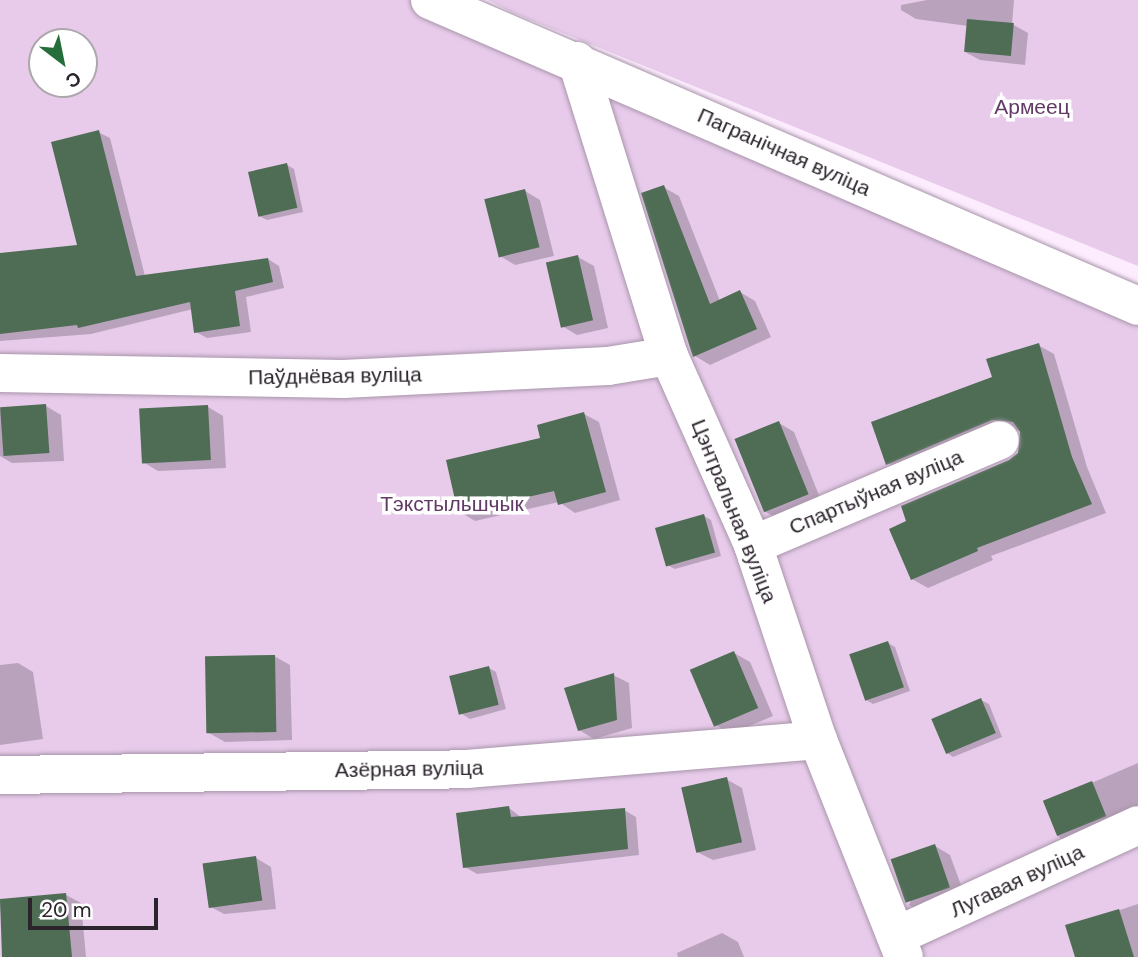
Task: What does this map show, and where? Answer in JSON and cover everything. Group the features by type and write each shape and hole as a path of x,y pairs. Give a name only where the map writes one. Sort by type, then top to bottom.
{"street":[{"name":"Пагранічная вуліца","path":"430,0 577,61 1138,306"},
{"name":"Цэнтральная вуліца","path":"577,61 669,356 753,545 818,740 900,946"},
{"name":"Паўднёвая вуліца","path":"0,373 342,379 608,366 669,356"},
{"name":"Спартыўная вуліца","path":"753,545 1000,440"},
{"name":"Азёрная вуліца","path":"0,775 467,769 818,740"},
{"name":"Лугавая вуліца","path":"900,946 1138,825"}],"green space":[{"name":"Тэкстыльшчык","path":"0,0 429,0 1138,306 1138,957 0,957"},
{"name":"Армеец","path":"488,0 1138,0 1138,266 511,12"}],"building":[{"path":"967,19 1014,23 1011,56 964,52"},
{"path":"99,130 136,276 268,258 273,282 235,291 240,326 194,333 190,302 78,328 77,325 0,334 0,253 77,245 51,142"},
{"path":"287,163 297,208 258,217 248,172"},
{"path":"664,185 710,304 740,290 757,329 693,357 641,193"},
{"path":"525,189 540,247 499,257 484,199"},
{"path":"578,255 593,320 561,328 546,262"},
{"path":"1039,343 1072,457 1092,504 977,548 978,551 911,580 889,529 906,521 901,506 1009,460 1018,453 1020,432 1013,422 992,420 886,465 871,422 992,377 986,359"},
{"path":"46,404 49,453 4,456 0,407"},
{"path":"208,405 211,460 142,464 139,409"},
{"path":"584,412 606,492 558,505 554,491 458,513 446,460 540,438 537,425"},
{"path":"779,421 809,494 764,512 734,439"},
{"path":"704,514 715,552 666,567 655,528"},
{"path":"888,641 904,687 865,701 849,654"},
{"path":"734,651 758,708 714,727 690,670"},
{"path":"275,655 276,732 206,733 205,656"},
{"path":"489,666 499,705 459,715 449,676"},
{"path":"614,673 617,720 578,731 564,688"},
{"path":"981,698 996,733 946,754 931,719"},
{"path":"727,777 742,842 696,853 681,788"},
{"path":"1092,781 1106,816 1057,836 1043,801"},
{"path":"509,806 511,817 625,808 628,849 463,868 456,813"},
{"path":"935,844 950,887 906,903 891,859"},
{"path":"256,856 262,901 209,908 203,864"},
{"path":"66,893 72,957 2,957 0,899"},
{"path":"1119,909 1134,957 1075,957 1065,925"}]}
